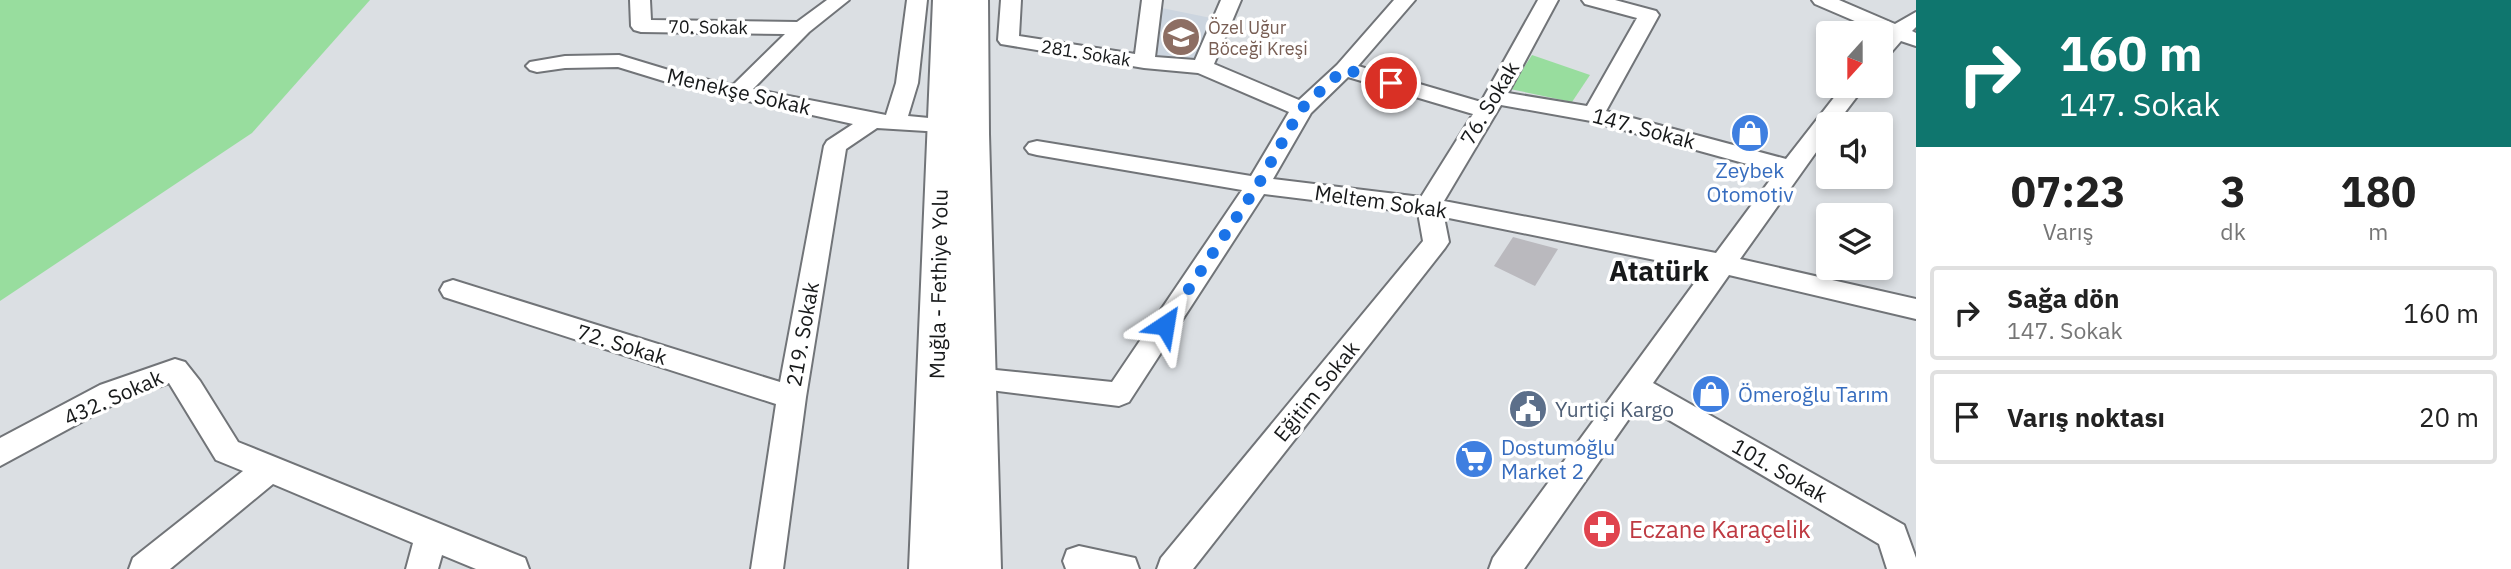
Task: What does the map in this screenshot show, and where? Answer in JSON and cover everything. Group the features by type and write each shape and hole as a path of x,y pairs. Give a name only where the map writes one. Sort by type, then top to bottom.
{"highway":[{"name":"Muğla - Fethiye Yolu","path":"933,569 942,125 936,1"},
{"name":"Muğla - Fethiye Yolu","path":"936,1 972,134 977,569"}],"street":[{"name":"70. Sokak","path":"640,0 641,26 802,28"},
{"path":"738,92 802,28 839,0"},
{"name":"281. Sokak","path":"1011,0 1008,40 1144,62 1152,0"},
{"path":"1202,67 1231,0"},
{"path":"976,379 1119,394 1258,185 1301,109 1344,69 1405,0"},
{"name":"76. Sokak","path":"1429,206 1437,187 1490,104 1548,0"},
{"path":"1822,0 1856,6 1907,36 1916,18"},
{"path":"885,120 907,83 936,1"},
{"path":"1593,114 1649,15 1606,2"},
{"name":"Menekşe Sokak","path":"537,66 565,62 619,61 680,80 738,92 885,120 942,125"},
{"path":"1144,62 1202,67 1301,109"},
{"name":"147. Sokak","path":"1344,69 1490,104 1593,114 1791,167"},
{"path":"1505,569 1791,167 1845,98"},
{"name":"219. Sokak","path":"766,569 835,146 885,120"},
{"name":"Meltem Sokak","path":"1037,148 1258,185 1429,206 1723,264 1916,309"},
{"name":"Eğitim Sokak","path":"1173,569 1436,242 1429,206"},
{"name":"72. Sokak","path":"453,290 792,397"},
{"name":"432. Sokak","path":"0,453 110,393 174,370 190,389 227,451 270,468"},
{"name":"101. Sokak","path":"1636,387 1893,535 1903,569"},
{"path":"145,569 270,468 513,569"},
{"path":"422,569 431,536"},
{"path":"1079,561 1123,569"}],"shaded area":[{"name":"Özel Uğur Böceği Kreşi","path":"1162,8 1211,18 1194,62 1155,55"}],"green space":[{"path":"0,0 370,0 252,133 0,301"},
{"path":"1532,55 1590,75 1572,102 1510,89"}],"building":[{"path":"1513,237 1558,249 1535,286 1494,266"}],"place":[{"name":"Özel Uğur Böceği Kreşi","path":"1181,37"},
{"name":"Zeybek Otomotiv","path":"1750,133"},
{"name":"Ömeroğlu Tarım","path":"1711,394"},
{"name":"Yurtiçi Kargo","path":"1528,409"},
{"name":"Dostumoğlu Market 2","path":"1474,459"},
{"name":"Eczane Karaçelik","path":"1602,529"}],"district":[{"name":"Atatürk","path":"1659,270"}],"route":[{"path":"1165,325 1258,185 1301,109 1344,69 1391,83"}]}
